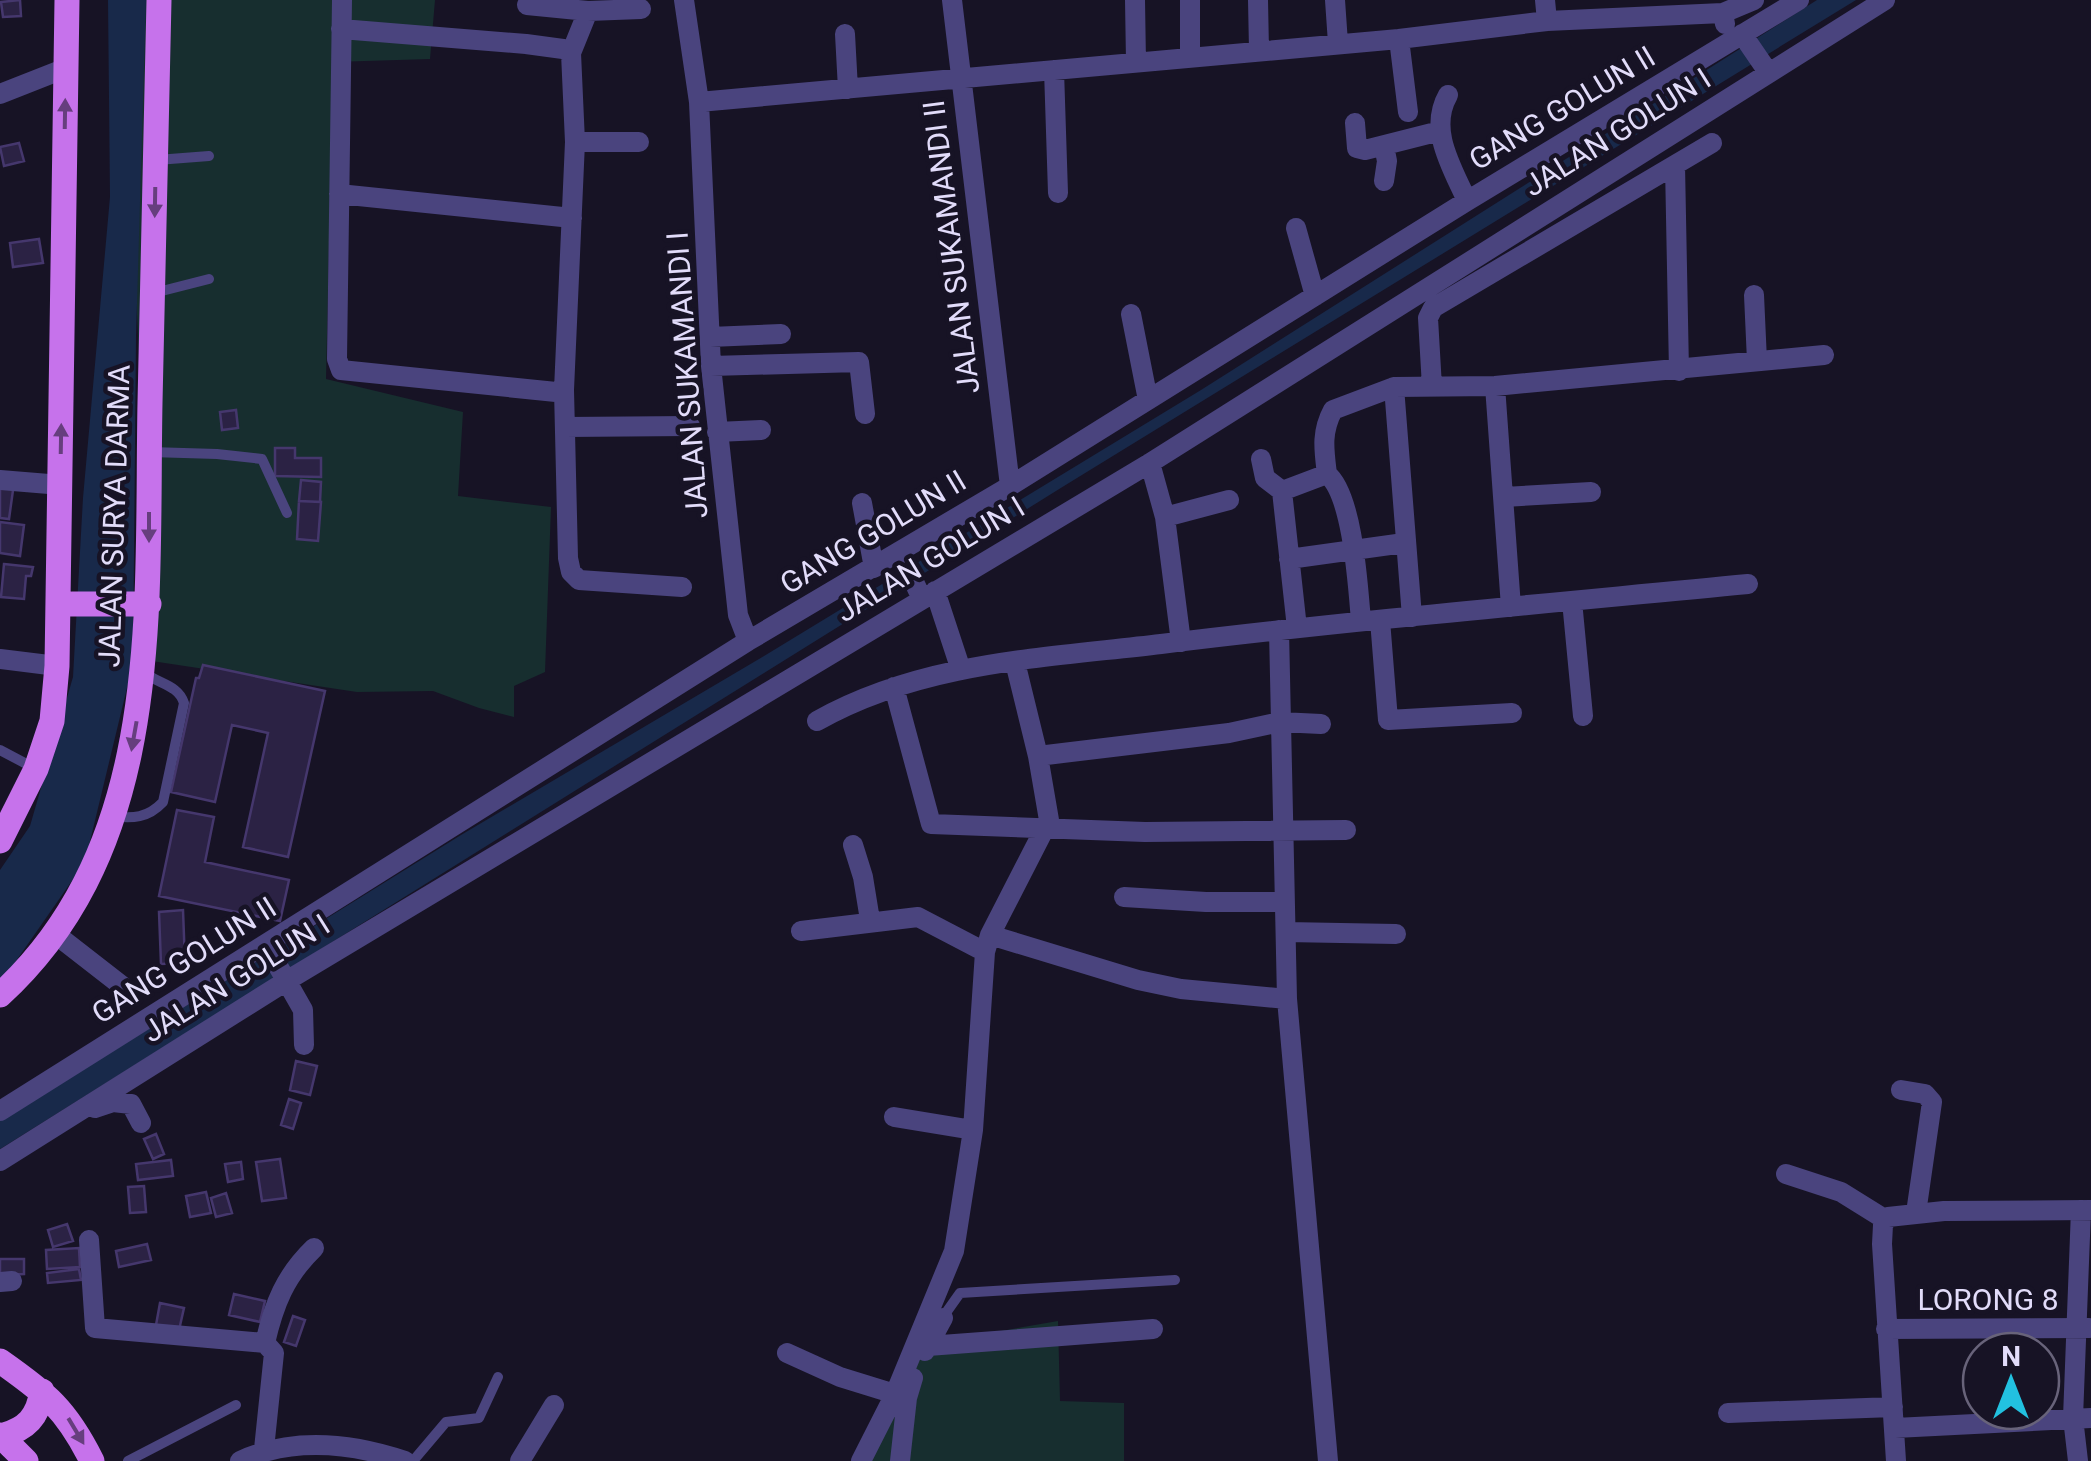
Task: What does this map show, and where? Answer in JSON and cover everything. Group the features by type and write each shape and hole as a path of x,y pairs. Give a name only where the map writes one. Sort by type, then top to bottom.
{"main road":[{"name":"JALAN SURYA DARMA","path":"0,842 36,770 52,721 61,485 67,0"},
{"name":"JALAN SURYA DARMA","path":"0,995 54,933 83,888 132,748 144,671 159,0"},
{"path":"57,654 74,604 58,562"},
{"path":"74,604 143,605"},
{"path":"0,1361 60,1407 92,1461"},
{"path":"1,1436 17,1432 32,1420 42,1391"},
{"path":"1,1436 26,1461"}],"street":[{"path":"342,0 337,359 341,370 564,390"},
{"name":"JALAN SUKAMANDI I","path":"684,0 699,102 711,366 738,614 748,641"},
{"name":"JALAN SUKAMANDI II","path":"952,0 1010,486"},
{"path":"1135,0 1136,62"},
{"path":"1190,0 1190,56"},
{"path":"1258,0 1260,50"},
{"path":"1334,0 1338,43"},
{"path":"699,102 1399,39 1546,11 1723,14 1754,0"},
{"name":"GANG GOLUN II","path":"0,1111 150,1014 267,947 748,641 874,568 902,556 1466,202 1741,38 1772,6 1799,0"},
{"name":"JALAN GOLUN I","path":"0,1162 286,977 924,591 1150,462 1767,69 1885,0"},
{"path":"526,44 527,3 588,11 641,9"},
{"path":"588,11 571,53 576,142 564,390 571,572 579,580 682,587"},
{"path":"1723,14 1767,69"},
{"path":"341,29 526,44 563,48 571,53"},
{"path":"845,34 848,89"},
{"path":"1399,39 1408,112"},
{"path":"0,94 66,68"},
{"path":"1054,70 1058,193"},
{"path":"1448,95 1439,111 1440,132 1466,202"},
{"path":"1354,123 1356,148 1384,146 1440,132"},
{"path":"576,142 639,142"},
{"path":"1432,387 1428,318 1433,308 1712,143"},
{"path":"1384,146 1384,181"},
{"path":"1675,165 1679,371"},
{"path":"339,194 572,218"},
{"path":"1296,228 1315,296"},
{"path":"1754,295 1757,362"},
{"path":"1131,314 1148,400"},
{"path":"710,337 780,334"},
{"path":"1512,713 1388,720 1370,621 1337,483 1327,474 1322,438 1333,410 1394,387 1496,386 1824,355"},
{"path":"711,366 859,362 865,414"},
{"path":"1496,386 1511,607"},
{"path":"1394,387 1412,616"},
{"path":"565,428 690,426"},
{"path":"718,432 761,430"},
{"path":"1261,459 1266,478 1282,491 1289,559 1280,722 1287,998 1328,1461"},
{"path":"1150,462 1165,517 1181,642"},
{"path":"1282,491 1327,474"},
{"path":"0,480 61,485"},
{"path":"1504,497 1590,492"},
{"path":"1165,517 1229,500"},
{"path":"862,504 874,568"},
{"path":"1289,559 1404,543"},
{"path":"902,556 924,591 961,670"},
{"path":"816,721 853,700 894,687 961,670 1015,662 1288,629 1748,584"},
{"path":"1572,601 1583,716"},
{"path":"0,659 57,654"},
{"path":"860,1461 895,1394 954,1251 973,1130 987,943 1048,820 1038,756 1015,662"},
{"path":"894,687 931,824 1044,829 1346,830"},
{"path":"1038,756 1280,722 1321,724"},
{"path":"854,846 870,920"},
{"path":"1124,897 1285,902"},
{"path":"801,931 918,917 987,943 1166,986 1287,998"},
{"path":"1286,932 1396,934"},
{"path":"54,933 126,989"},
{"path":"267,947 304,1010 304,1045"},
{"path":"1901,1090 1925,1094 1932,1102 1916,1213"},
{"path":"90,1105 99,1108 114,1102 131,1104 142,1123"},
{"path":"894,1117 973,1130"},
{"path":"1786,1174 1841,1192 1886,1220"},
{"path":"1886,1220 1916,1213 2086,1210 2078,1461"},
{"path":"1886,1220 1882,1244 1896,1461"},
{"path":"89,1240 95,1328 265,1343 274,1353 264,1450"},
{"path":"265,1343 278,1294 295,1266 314,1248"},
{"path":"900,1461 907,1398 918,1363 943,1318"},
{"name":"LORONG 8","path":"1886,1329 2084,1328"},
{"path":"928,1346 1153,1329"},
{"path":"788,1353 840,1377 895,1394"},
{"path":"520,1461 554,1404"},
{"path":"1728,1413 1893,1406"},
{"path":"1895,1428 2082,1418"},
{"path":"240,1461 264,1450 305,1445 366,1448 404,1461"}],"lane":[{"path":"156,160 209,156"},
{"path":"153,293 209,279"},
{"path":"149,452 262,459 287,514"},
{"path":"111,816 152,814 163,802 184,702 176,689 154,681 144,671"},
{"path":"0,750 36,770"},
{"path":"943,1318 960,1293 1175,1280"},
{"path":"413,1461 446,1422 480,1418 498,1377"},
{"path":"128,1461 236,1406"}],"green space":[{"path":"145,0 435,0 430,59 333,62 326,379 463,412 458,496 551,507 545,672 514,686 514,717 433,691 357,692 145,660 144,452 136,295"},
{"path":"1058,1321 1060,1401 1124,1403 1124,1461 861,1461 915,1346"}],"water":[{"path":"108,0 146,0 136,337 133,663 85,862 0,984 0,870 30,826 73,677 83,498 110,197"},
{"path":"1817,0 1856,0 1064,486 0,1149 0,1121 461,835 1201,390"}],"building":[{"path":"20,0 21,16 3,17 1,2"},
{"path":"19,143 24,161 4,166 0,147"},
{"path":"39,239 43,263 13,267 10,243"},
{"path":"236,410 238,428 222,430 220,412"},
{"path":"275,448 295,448 295,458 321,458 321,477 275,476"},
{"path":"301,480 321,482 320,502 299,501"},
{"path":"0,481 14,483 9,519 0,518"},
{"path":"299,501 321,502 318,541 297,539"},
{"path":"0,522 24,525 20,556 0,553"},
{"path":"4,564 33,567 31,576 26,576 24,599 1,597"},
{"path":"203,665 325,691 288,857 243,847 268,733 232,725 215,802 171,792 196,678"},
{"path":"177,810 214,817 205,862 289,880 280,921 159,896"},
{"path":"183,910 185,963 161,964 159,912"},
{"path":"296,1061 317,1066 310,1095 290,1090"},
{"path":"289,1099 301,1103 293,1129 281,1125"},
{"path":"156,1134 164,1154 153,1159 144,1139"},
{"path":"280,1159 286,1198 262,1201 256,1162"},
{"path":"171,1160 173,1176 138,1180 136,1164"},
{"path":"241,1162 243,1179 228,1182 225,1164"},
{"path":"144,1186 146,1212 130,1213 128,1187"},
{"path":"206,1192 211,1213 190,1217 186,1196"},
{"path":"226,1193 232,1213 216,1217 211,1198"},
{"path":"67,1224 73,1241 53,1247 48,1230"},
{"path":"147,1244 151,1260 119,1267 116,1251"},
{"path":"79,1248 80,1267 47,1269 46,1250"},
{"path":"0,1259 24,1259 24,1274 0,1275"},
{"path":"79,1269 81,1280 48,1283 47,1273"},
{"path":"234,1294 265,1301 260,1322 229,1315"},
{"path":"160,1303 184,1308 179,1330 156,1325"},
{"path":"293,1316 305,1320 296,1346 284,1342"}]}
